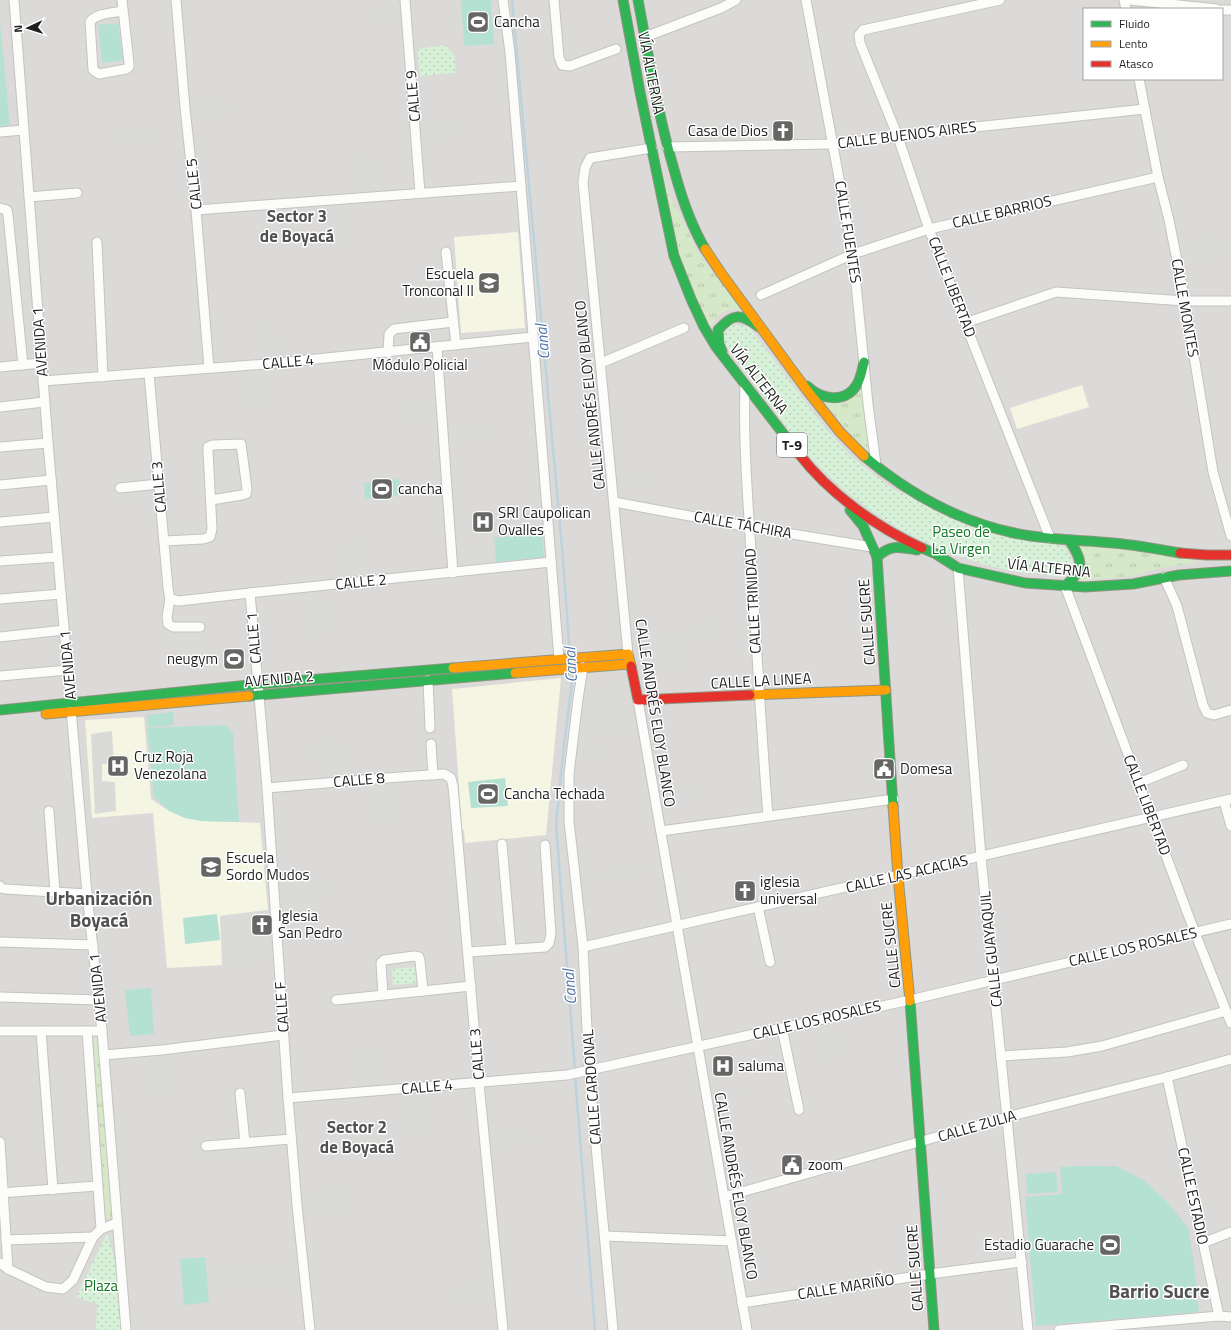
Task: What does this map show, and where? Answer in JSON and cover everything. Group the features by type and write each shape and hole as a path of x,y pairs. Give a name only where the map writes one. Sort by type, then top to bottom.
{"main road":[{"name":"VÍA ALTERNA","path":"623,0 640,92 674,256 691,299 704,327 716,347 803,459 836,493 886,528 912,543 936,554 958,568 1025,583 1085,587 1115,586 1151,581 1164,577 1231,571"},
{"name":"VÍA ALTERNA","path":"638,0 667,147 674,174 688,213 707,252 800,381 841,433 860,453 898,484 920,497 961,517 1012,532 1069,540 1130,544 1205,556 1231,554"},
{"name":"T-9","path":"725,358 719,344 718,330 727,320 736,316 748,319 764,331"},
{"path":"800,381 818,394 831,398 843,397 853,390 859,380 864,362"},
{"path":"836,493 844,504 857,516 877,557 884,549 898,546 936,554"},
{"path":"1065,586 1077,576 1080,571 1081,563 1077,552 1069,540"},
{"name":"CALLE SUCRE","path":"877,557 898,876 910,1000 934,1330"},
{"name":"AVENIDA 2","path":"0,718 71,707 258,684 628,654"},
{"name":"CALLE ANDRÉS ELOY BLANCO","path":"628,654 638,700"},
{"path":"580,668 630,664"},
{"name":"AVENIDA 2","path":"0,710 259,695 580,668"},
{"name":"CALLE LA LINEA","path":"638,700 886,690"}],"street":[{"name":"AVENIDA 1","path":"14,0 44,402 87,894 102,1031 126,1330"},
{"path":"122,0 129,67 126,69 98,74 93,70 90,22 92,18 97,16 123,11"},
{"name":"CALLE 5","path":"176,0 209,368"},
{"name":"CALLE 9","path":"405,0 420,193"},
{"path":"503,0 510,53 522,186 551,562 560,659"},
{"path":"554,0 558,57 562,65 570,66 616,49"},
{"path":"645,37 721,8 736,0"},
{"name":"CALLE FUENTES","path":"806,0 853,254 876,466"},
{"name":"CALLE LIBERTAD","path":"1000,0 863,30 859,35 860,43 898,137 929,229 1050,538"},
{"path":"1130,0 1207,8"},
{"name":"CALLE MONTES","path":"1139,80 1158,177 1169,220 1185,301 1213,472 1231,536"},
{"name":"CALLE BUENOS AIRES","path":"667,147 833,144 975,127 1145,110"},
{"path":"0,132 24,130"},
{"name":"CALLE ANDRÉS ELOY BLANCO","path":"628,654 583,182 585,168 590,158 652,148"},
{"name":"CALLE BARRIOS","path":"761,295 853,254 929,229 1158,177"},
{"path":"196,210 522,186"},
{"path":"29,197 77,193"},
{"path":"0,208 7,210 8,215 22,365"},
{"path":"97,242 103,377"},
{"path":"446,252 456,345"},
{"path":"965,323 1056,292 1185,301 1231,301"},
{"path":"388,353 389,334 394,329 453,322"},
{"path":"601,363 684,328"},
{"name":"CALLE 4","path":"43,381 267,364 388,353 533,337"},
{"path":"437,347 453,573"},
{"path":"0,367 41,363"},
{"name":"CALLE 3","path":"149,374 170,599 167,618 168,624 173,627 200,627"},
{"name":"CALLE TRINIDAD","path":"745,384 744,408 749,527 768,816"},
{"path":"0,407 44,402"},
{"path":"0,447 48,443"},
{"path":"164,541 203,539 210,537 212,529 208,447 213,445 241,444 247,489 246,494 211,500"},
{"path":"0,485 51,480"},
{"path":"120,488 159,484"},
{"name":"CALLE TÁCHIRA","path":"614,502 749,527 872,547"},
{"path":"0,522 54,517"},
{"path":"0,562 58,557"},
{"name":"CALLE 2","path":"170,599 179,601 551,562"},
{"name":"CALLE GUAYAQUIL","path":"958,568 981,857 1028,1330"},
{"path":"1164,577 1177,606 1207,713 1214,715 1231,710"},
{"name":"CALLE LIBERTAD","path":"1065,586 1138,783 1153,818 1195,933 1231,1023"},
{"name":"CALLE 1","path":"250,593 258,684"},
{"path":"0,599 61,594"},
{"path":"0,637 64,630"},
{"name":"CALLE CARDONAL","path":"580,668 578,699 569,774 569,821 583,946 587,1070 605,1236 613,1330"},
{"path":"0,676 68,670"},
{"path":"428,680 430,728"},
{"name":"CALLE F","path":"258,684 267,788 291,1138 310,1330"},
{"name":"CALLE ANDRÉS ELOY BLANCO","path":"638,700 747,1330"},
{"path":"431,744 433,775"},
{"path":"1138,783 1183,765"},
{"name":"CALLE 8","path":"267,788 444,774 450,778"},
{"name":"CALLE 3","path":"450,778 453,786 479,1083 503,1330"},
{"path":"661,831 894,799"},
{"path":"1228,800 1231,826"},
{"name":"CALLE LAS ACACIAS","path":"583,946 898,876 1228,800"},
{"path":"49,811 55,892"},
{"path":"502,844 511,949"},
{"path":"468,952 545,947 549,944 551,934 545,845"},
{"path":"0,886 1,888 5,889 87,894"},
{"path":"758,906 770,962"},
{"name":"CALLE LOS ROSALES","path":"567,1075 910,1000 1231,924"},
{"path":"0,942 93,945"},
{"path":"383,995 381,963 384,960 414,956 419,957 423,991"},
{"path":"336,1000 471,986"},
{"path":"0,997 99,1000"},
{"path":"1001,1056 1067,1052 1096,1048 1226,1011"},
{"path":"782,1028 799,1110"},
{"path":"0,1031 102,1031"},
{"path":"41,1031 53,1190"},
{"path":"87,1031 101,1229"},
{"path":"104,1055 162,1050 283,1035"},
{"name":"CALLE ZULIA","path":"724,1197 920,1143 1007,1117 1167,1077 1231,1059"},
{"name":"CALLE 4","path":"288,1098 567,1075"},
{"name":"CALLE ESTADIO","path":"1167,1077 1219,1316"},
{"path":"240,1093 245,1143"},
{"path":"206,1146 291,1138"},
{"path":"0,1142 1,1193 6,1240 4,1266 46,1286 63,1289 73,1280 93,1238 101,1229 118,1223"},
{"path":"1,1193 97,1186"},
{"path":"1203,1243 1231,1232"},
{"path":"605,1236 732,1241"},
{"path":"6,1240 93,1238"},
{"name":"CALLE MARIÑO","path":"742,1303 930,1274 1022,1262"},
{"path":"1059,1330 1155,1326 1219,1316 1231,1317"}],"shaded area":[{"path":"0,0 1231,0 1231,1330 0,1330"},
{"path":"397,6 398,20 369,21 368,8"},
{"path":"227,100 228,114 199,115 198,102"},
{"path":"460,123 460,136 432,138 431,125"},
{"path":"151,129 152,143 123,145 122,131"},
{"path":"370,156 373,191 356,192 352,157"},
{"path":"342,213 346,248 328,250 325,214"},
{"name":"Escuela Tronconal II","path":"518,232 525,328 461,333 454,237"},
{"path":"1216,234 1221,257 1192,263 1187,240"},
{"path":"447,314 449,333 388,339 386,320"},
{"path":"272,319 276,354 258,356 255,320"},
{"path":"263,372 266,407 249,409 246,373"},
{"path":"1082,385 1089,407 1017,429 1010,408"},
{"path":"433,400 436,421 406,425 404,403"},
{"path":"485,422 487,438 456,443 454,427"},
{"path":"239,447 241,483 214,485 212,448"},
{"path":"152,472 154,499 117,502 116,475"},
{"path":"649,473 650,486 630,487 629,474"},
{"path":"208,521 210,548 173,550 171,523"},
{"path":"363,541 366,576 349,578 345,543"},
{"path":"486,544 488,565 470,567 468,546"},
{"path":"323,598 326,633 308,634 305,599"},
{"path":"200,615 202,642 166,644 164,617"},
{"path":"721,617 720,635 677,645 683,667 644,673 642,656 643,642 660,639"},
{"path":"561,678 546,835 465,843 464,831 462,829 452,689"},
{"path":"621,686 628,735 581,736 587,688"},
{"name":"Escuela Sordo Mudos","path":"144,717 151,799 169,811 201,821 260,823 268,910 220,916 222,965 167,968 153,813 92,818 85,720"},
{"path":"112,731 114,764 102,764 102,781 115,782 116,811 95,814 91,734"},
{"path":"338,739 340,776 318,777 316,742"},
{"path":"603,744 607,755 588,759 585,747"},
{"path":"695,784 698,797 679,801 676,788"},
{"path":"393,785 397,821 379,822 376,787"},
{"path":"653,862 654,870 600,880 601,871"},
{"path":"321,873 323,900 286,903 285,876"},
{"path":"268,910 271,960 224,963 220,916"},
{"path":"704,928 707,940 688,944 685,932"},
{"path":"521,944 522,959 478,963 477,948"},
{"path":"835,1029 839,1056 818,1059 815,1032"},
{"path":"374,1051 377,1086 360,1088 357,1053"},
{"path":"171,1059 172,1093 157,1097 154,1060"},
{"path":"742,1087 745,1095 717,1103 714,1095"},
{"path":"419,1098 423,1133 405,1135 402,1100"},
{"path":"529,1129 531,1144 487,1148 486,1133"},
{"path":"272,1132 274,1153 204,1159 202,1138"},
{"path":"346,1188 350,1212 309,1217 306,1193"},
{"path":"277,1263 279,1284 210,1290 208,1269"},
{"path":"489,1285 491,1302 453,1304 452,1289"}],"green space":[{"name":"Cancha","path":"461,0 491,0 494,44 464,46"},
{"path":"0,23 10,125 0,126"},
{"path":"118,23 123,60 102,63 98,25"},
{"path":"446,45 454,55 456,73 420,76 417,49"},
{"path":"661,165 671,198 697,250 742,311 731,310 722,313 715,319 711,329 683,270"},
{"name":"Paseo de La Virgen","path":"729,323 749,327 826,429 852,457 894,490 1065,547 1075,565 1071,571 1063,577 1028,573 1002,569 966,559 913,536 864,505 841,487 820,467 787,429 722,341"},
{"path":"861,383 871,457 823,402"},
{"name":"cancha","path":"399,479 401,495 365,499 364,483"},
{"path":"542,533 544,557 496,562 494,538"},
{"path":"1081,544 1193,557 1194,563 1159,568 1134,576 1081,581"},
{"path":"173,712 174,725 148,727 147,715"},
{"path":"226,725 233,733 239,822 201,821 185,818 169,811 154,797 147,728"},
{"name":"Cancha Techada","path":"505,778 508,806 471,808 468,782"},
{"path":"217,914 220,940 185,944 183,918"},
{"path":"415,967 416,983 393,985 392,969"},
{"path":"151,988 154,1034 130,1036 125,990"},
{"path":"93,1038 98,1038 112,1218 105,1218"},
{"name":"Estadio Guarache","path":"1116,1166 1145,1181 1168,1203 1188,1228 1194,1263 1199,1312 1036,1326 1025,1197 1062,1194 1060,1167"},
{"path":"1056,1172 1058,1192 1027,1194 1026,1174"},
{"name":"Plaza","path":"107,1233 116,1264 122,1330 96,1330 97,1304 76,1297"},
{"path":"205,1257 209,1302 184,1305 180,1259"}],"waterway":[{"name":"Canal","path":"512,0 562,547 570,655"},
{"name":"Canal","path":"572,672 556,824 575,1071"},
{"name":"Canal","path":"575,1076 595,1330"}],"traffic: fast":[{"path":"623,0 640,92 674,256 691,299 704,327 716,347 799,454"},
{"path":"638,0 654,87 669,152 687,212 705,249"},
{"path":"722,351 719,344 718,330 728,320 742,317 759,327"},
{"path":"807,386 818,394 832,398 845,395 851,392 858,383 864,362"},
{"path":"864,456 898,482 934,504 993,528 1038,537 1122,544 1180,553"},
{"path":"850,510 863,526 877,557 891,548 917,550"},
{"path":"1065,586 1076,574 1080,564 1077,553 1069,540"},
{"path":"922,548 936,554 958,568 1025,583 1085,587 1133,584 1179,575 1231,571"},
{"path":"877,557 893,806"},
{"path":"0,710 259,684 453,668"},
{"path":"249,696 515,673"},
{"path":"910,1001 934,1330"}],"traffic: slow":[{"path":"705,249 806,389 840,432 864,456"},
{"path":"453,668 628,654 631,666"},
{"path":"515,673 630,664"},
{"path":"750,695 886,690"},
{"path":"46,714 249,696"},
{"path":"893,806 910,1001"}],"traffic: jam":[{"path":"799,454 811,469 839,496 871,520 922,548"},
{"path":"1180,553 1231,555"},
{"path":"631,666 638,700 750,695"}],"place":[{"name":"Cancha","path":"478,22"},
{"name":"Casa de Dios","path":"783,131"},
{"name":"Escuela Tronconal II","path":"489,283"},
{"name":"Módulo Policial","path":"420,342"},
{"name":"cancha","path":"382,489"},
{"name":"SRI Caupolican Ovalles","path":"483,522"},
{"name":"neugym","path":"234,659"},
{"name":"Cruz Roja Venezolana","path":"118,766"},
{"name":"Domesa","path":"884,769"},
{"name":"Cancha Techada","path":"488,794"},
{"name":"Escuela Sordo Mudos","path":"211,867"},
{"name":"iglesia universal","path":"745,891"},
{"name":"Iglesia San Pedro","path":"262,925"},
{"name":"saluma","path":"723,1066"},
{"name":"zoom","path":"792,1165"},
{"name":"Estadio Guarache","path":"1110,1245"}],"district":[{"name":"Sector 3 de Boyacá","path":"297,226"},
{"name":"Urbanización Boyacá","path":"99,909"},
{"name":"Sector 2 de Boyacá","path":"357,1137"},
{"name":"Barrio Sucre","path":"1159,1291"}]}
